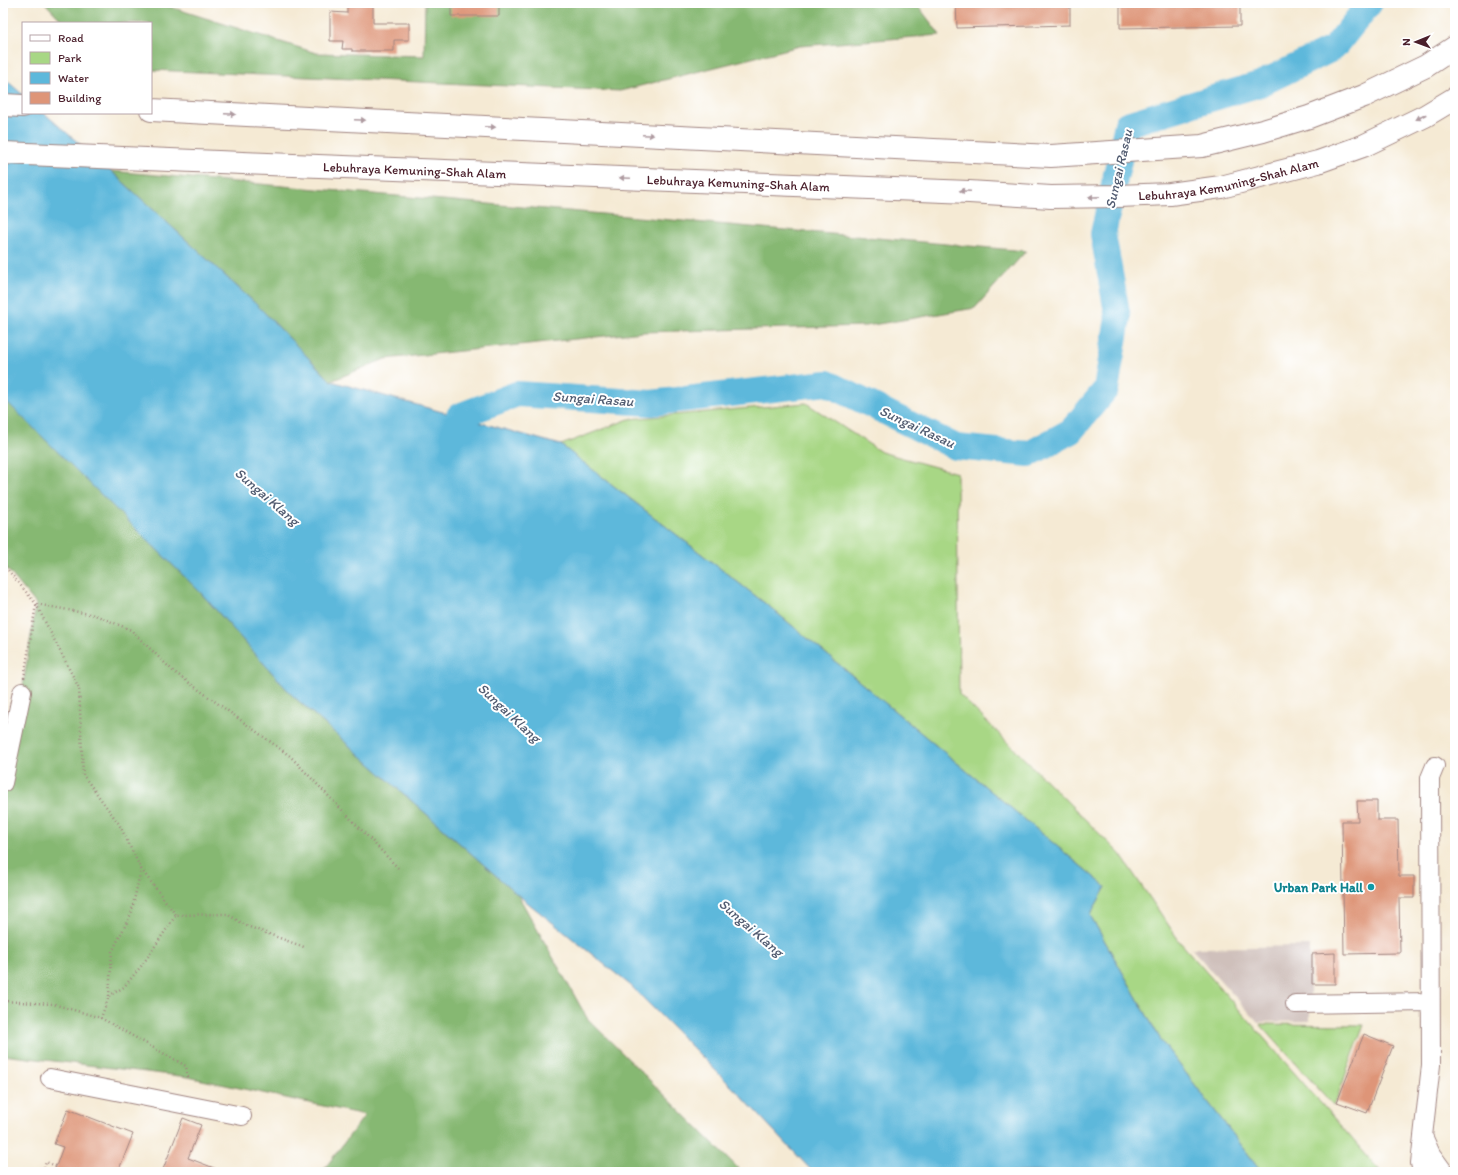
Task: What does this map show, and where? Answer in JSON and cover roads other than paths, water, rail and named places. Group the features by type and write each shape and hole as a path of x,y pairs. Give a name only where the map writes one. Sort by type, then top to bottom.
{"highway":[{"path":"152,110 1051,156 1202,146 1263,131 1309,118 1364,96 1426,66 1455,47"},
{"name":"Lebuhraya Kemuning-Shah Alam","path":"3,153 969,192 1051,198 1118,196 1170,194 1221,187 1318,162 1363,146 1425,116 1455,98"},
{"path":"3,105 22,106"}],"street":[{"path":"3,783 10,713 22,692"},
{"path":"1422,1172 1420,1163 1431,1065 1430,778 1435,766"},
{"path":"1295,1004 1430,1002"},
{"path":"50,1078 242,1116"},
{"path":"1423,1136 1431,1154 1444,1172"}],"water":[{"name":"Sungai Klang","path":"3,77 22,94 22,114 45,114 111,171 257,305 331,381 561,445 771,608 1106,887 1090,915 1162,1042 1262,1172 813,1172 741,1096 630,985 518,895 292,695 200,592 3,398"}],"waterway":[{"name":"Sungai Rasau","path":"446,448 459,416 517,394 651,403 827,383 956,447 1029,454 1071,431 1106,389 1118,318 1103,234 1127,124 1260,84 1334,48 1370,3"}],"place":[{"name":"Urban Park Hall","path":"1371,887"}]}
